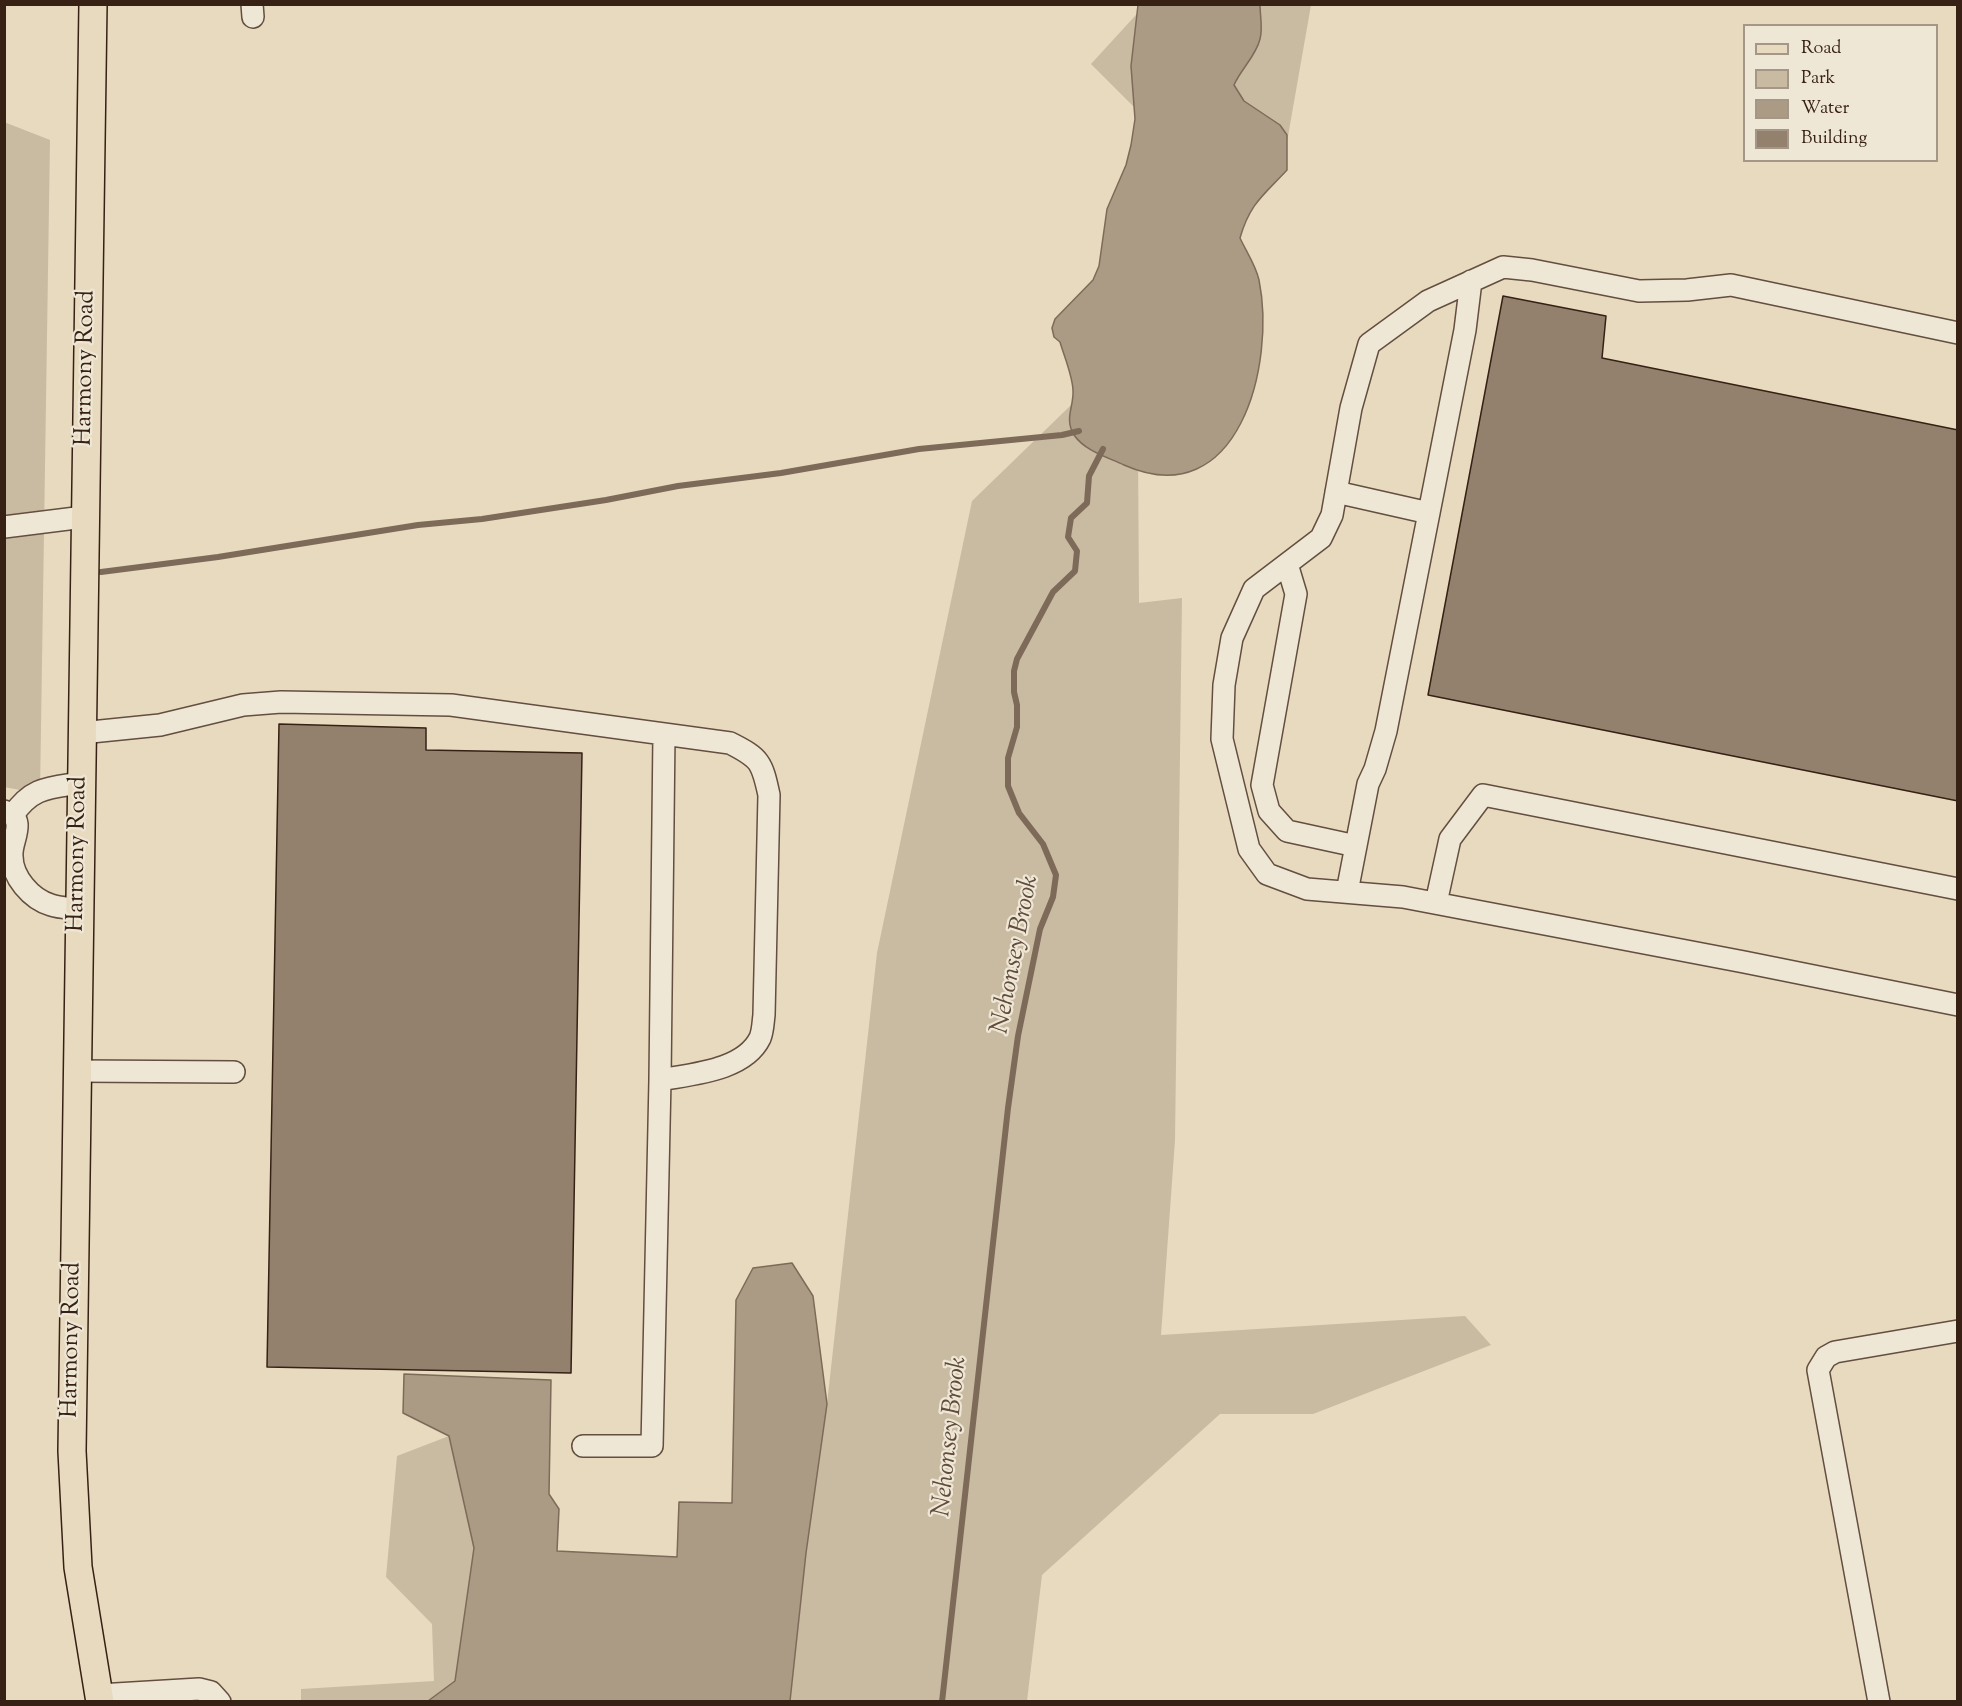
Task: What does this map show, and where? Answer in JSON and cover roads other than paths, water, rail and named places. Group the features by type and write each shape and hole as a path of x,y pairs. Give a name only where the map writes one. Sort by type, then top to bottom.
{"main road":[{"name":"Harmony Road","path":"93,4 72,1382 74,1512 78,1567 100,1698"}],"lane":[{"path":"1958,333 1731,285 1687,290 1639,291 1532,270 1503,267 1428,301 1369,344 1351,408 1332,515 1321,538 1254,589 1232,638 1224,685 1222,739 1248,849 1267,874 1307,889 1403,897 1958,1005"},
{"path":"1347,892 1368,784 1375,770 1386,731 1465,330 1471,281"},
{"path":"1336,492 1429,513"},
{"path":"4,528 84,517"},
{"path":"1287,564 1296,594 1262,785 1269,811 1287,831 1356,846"},
{"path":"81,733 160,725 243,705 281,702 452,705 730,742 752,754 764,771 769,795 765,1015 759,1038 745,1056 723,1066 660,1080"},
{"path":"583,1446 652,1446 660,1080 664,734"},
{"path":"79,909 51,906 27,891 15,873 12,857 17,822 9,813 23,800 41,790 80,783"},
{"path":"1436,903 1450,839 1483,795 1958,889"},
{"path":"77,1071 234,1072"},
{"path":"1879,1701 1818,1370 1826,1357 1835,1352 1958,1331"},
{"path":"100,1698 199,1689 211,1692 220,1701"}],"water":[{"path":"1138,5 1260,5 1260,39 1252,57 1234,85 1244,101 1280,125 1287,135 1287,170 1253,208 1240,238 1258,275 1263,314 1261,351 1254,388 1241,423 1222,451 1196,469 1164,475 1124,465 1090,449 1074,435 1070,423 1073,397 1072,379 1060,342 1054,337 1052,328 1055,319 1093,280 1099,266 1107,209 1126,165 1135,119 1131,66"},
{"path":"792,1263 813,1296 827,1404 806,1553 790,1701 428,1701 455,1681 474,1548 449,1436 403,1413 404,1374 551,1380 549,1494 559,1509 557,1551 677,1557 679,1502 732,1503 736,1300 753,1268"}],"waterway":[{"path":"101,572 218,557 418,525 482,519 606,500 678,486 781,473 919,449 1062,435 1079,431"},
{"name":"Nehonsey Brook","path":"942,1702 1008,1108 1018,1036 1040,929 1053,897 1056,875 1043,844 1019,813 1008,786 1008,758 1017,727 1014,671 1017,659 1053,592 1075,571 1077,551 1068,537 1071,518 1087,503 1089,476 1103,449"}]}
